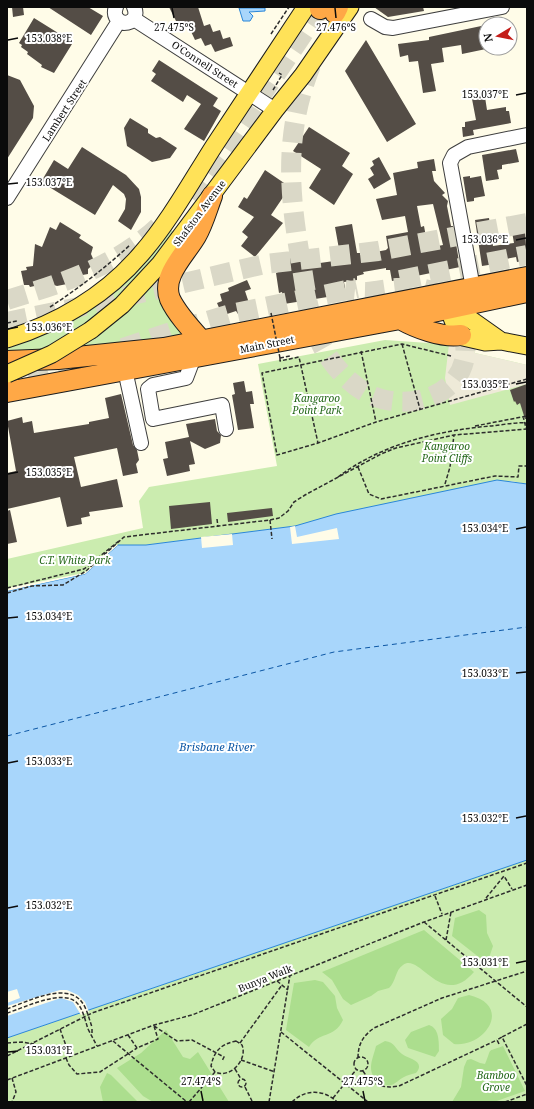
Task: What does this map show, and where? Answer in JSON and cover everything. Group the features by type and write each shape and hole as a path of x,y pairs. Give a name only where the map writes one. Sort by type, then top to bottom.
{"highway":[{"path":"198,349 171,300 168,288 170,276 196,235 212,196"},
{"name":"Main Street","path":"7,361 58,359 164,348 198,349 400,319 456,298 527,277"},
{"name":"Main Street","path":"7,392 125,370 198,349 456,298 527,292"},
{"path":"400,319 414,327 453,336 461,335"}],"main road":[{"name":"Shafston Avenue","path":"7,339 37,329 74,310 108,287 132,264 153,239 250,93 328,8"},
{"name":"Shafston Avenue","path":"7,374 52,354 91,330 122,305 143,284 178,242 275,110 303,75 328,8"},
{"path":"456,298 456,328 461,335 470,339 485,342 501,341 527,346"},
{"path":"456,298 471,320 501,341"}],"street":[{"path":"116,7 115,14 119,21 127,23 134,13"},
{"path":"371,19 385,27 393,28 502,7"},
{"name":"O'Connell Street","path":"134,13 275,110"},
{"name":"Lambert Street","path":"7,198 119,21"},
{"path":"456,298 450,163 454,155 468,147 527,135"},
{"path":"198,349 186,378 153,385 148,389 153,419 222,405 226,429"},
{"path":"125,370 141,443"}],"path":[{"path":"276,92 273,90 282,75 277,71"},
{"path":"270,83 275,87"},
{"path":"46,309 77,290 105,268 131,244"},
{"path":"271,313 280,362 299,357 318,443"},
{"path":"7,323 22,320"},
{"path":"402,344 420,409"},
{"path":"450,356 402,344 361,351 262,373 277,455 318,443 376,422 527,379"},
{"path":"361,351 376,422"},
{"path":"280,358 290,356"},
{"path":"7,588 84,569 110,546 124,537 218,527 279,518 288,511 294,502 381,454 396,448 454,435 526,429 526,423 523,416"},
{"path":"336,479 379,452 422,437 527,416"},
{"path":"469,428 526,423"},
{"path":"445,485 450,467 454,435"},
{"path":"358,468 369,494 381,499 494,476 518,477 519,466 527,466"},
{"path":"217,519 218,527"},
{"path":"270,520 272,540"},
{"path":"7,593 32,586 63,584 86,571 124,537"},
{"path":"7,1056 34,1044 92,1013 435,896 527,863"},
{"path":"484,900 504,876 513,890"},
{"name":"Bunya Walk","path":"7,1080 128,1035 192,1015 451,911 527,885"},
{"path":"435,896 442,915"},
{"path":"446,940 451,911"},
{"path":"424,922 527,1007"},
{"path":"357,1070 354,1064 358,1058 361,1042 367,1033 374,1028 442,998 527,971"},
{"path":"269,1102 290,975"},
{"path":"277,981 288,990"},
{"path":"240,1043 282,985"},
{"path":"7,1009 55,993 67,992 76,996 83,1003 92,1027 92,1033"},
{"path":"7,1013 56,997 66,996 74,1000 79,1005 97,1046"},
{"path":"357,1070 363,1071 371,1080 382,1087 390,1088 399,1086 497,1040 527,1024"},
{"path":"66,1058 69,1065 78,1074 100,1072 137,1048 158,1039 154,1026"},
{"path":"154,1026 177,1041 192,1040 216,1051 224,1057 222,1061"},
{"path":"60,1029 70,1057"},
{"path":"281,1032 368,1102"},
{"path":"128,1035 137,1048"},
{"path":"502,1037 527,1086"},
{"path":"497,1040 499,1044"},
{"path":"112,1041 130,1053 188,1102 215,1072"},
{"path":"236,1041 240,1043 244,1050 241,1060 234,1068 227,1073 220,1074 215,1072 211,1066 216,1051 228,1043 236,1041"},
{"path":"7,1043 22,1042 34,1044"},
{"path":"358,1058 364,1058 368,1062 368,1066 363,1071"},
{"path":"241,1060 275,1072"},
{"path":"234,1068 241,1079 244,1079 246,1082 244,1086 252,1101"},
{"path":"333,1098 344,1083 357,1070"},
{"path":"12,1078 16,1092 12,1102"},
{"path":"241,1079 238,1083 239,1085 244,1086"},
{"path":"292,1102 300,1095 312,1092 324,1093 337,1102"},
{"path":"505,1102 527,1094"}],"green space":[{"path":"170,229 176,234 148,267 101,314 44,350 7,353 7,345 42,333"},
{"path":"167,269 190,334 70,351 119,318"},
{"path":"385,340 472,346 475,353 527,365 527,484 511,481 361,509 295,526 146,545 118,545 85,574 7,591 7,559 143,528 139,501 149,487 277,466 258,364"},
{"path":"527,860 527,1102 7,1102 7,1038"},
{"path":"479,910 486,915 487,933 493,946 488,961 485,962 452,936 455,918"},
{"path":"424,930 474,972 462,982 451,985 442,983 432,978 417,966 410,963 400,967 393,983 389,988 378,991 371,996 351,1005 343,999 332,980 322,972"},
{"path":"315,980 323,982 335,996 337,1008 343,1020 335,1030 317,1039 309,1047 286,1030 294,983"},
{"path":"469,995 483,1000 490,1008 492,1016 490,1025 484,1033 475,1040 454,1044 443,1035 441,1019 452,1009 458,998"},
{"path":"429,1025 437,1032 439,1051 435,1057 408,1048 405,1040 411,1032"},
{"path":"166,1030 183,1057 190,1059 198,1052 229,1102 153,1102 143,1096 117,1068 141,1053"},
{"path":"385,1041 393,1044 402,1054 418,1063 419,1069 416,1073 405,1076 394,1084 390,1085 380,1083 375,1078 371,1070 373,1056 376,1046"},
{"name":"Bamboo Grove","path":"503,1046 525,1091 494,1102 452,1102 461,1087 464,1067 467,1060 471,1059 485,1064 490,1051"},
{"path":"107,1073 111,1075 138,1102 103,1102 100,1087"}],"shaded area":[{"path":"449,344 472,346 475,353 527,365 527,384 450,405 445,378"}],"water":[{"path":"239,8 265,8 265,11 249,12 253,16 250,21 243,21"},
{"name":"Brisbane River","path":"497,480 527,484 527,860 7,1038 7,591 85,574 118,545 146,545 295,526 336,514"}],"pier":[{"path":"295,526 297,537 337,528 339,539 292,544 290,527"},
{"path":"232,534 233,545 202,548 201,537"},
{"path":"114,545 118,545 85,574 7,591 7,589 12,587 84,573"},
{"path":"17,989 20,998 7,1003 7,992"},
{"path":"60,990 67,990 78,995 85,1002 89,1012 81,1015 73,1002 61,998 7,1016 7,1006"}],"building":[{"path":"12,7 23,7 24,15 13,17"},
{"path":"48,7 88,7 103,16 91,35"},
{"path":"169,7 198,7 204,26 210,24 213,32 220,30 223,39 230,37 233,46 215,52 211,44 205,46 201,38 195,40 188,25 184,31 178,25"},
{"path":"374,7 423,7 424,11 388,17"},
{"path":"34,18 63,36 72,44 54,73 41,67 42,65 27,54 28,52 21,47 22,45 19,43"},
{"path":"478,27 478,51 462,54 461,45 442,48 444,62 431,64 436,91 423,93 418,61 409,62 408,55 400,57 398,44 429,40 429,37"},
{"path":"366,40 416,124 387,142 345,71"},
{"path":"159,60 218,98 213,106 221,111 204,141 184,129 201,104 187,95 183,102 151,81 156,74 152,71"},
{"path":"7,75 20,80 34,106 33,118 7,159"},
{"path":"485,97 487,110 506,107 506,111 509,111 511,123 473,130 474,135 463,137 462,127 465,127 465,122 476,120 472,99"},
{"path":"130,118 148,129 148,133 156,138 160,137 177,148 170,158 152,162 127,146 124,128"},
{"path":"309,127 350,153 342,166 353,174 334,205 309,188 321,169 293,151"},
{"path":"82,147 126,175 139,189 141,197 141,212 131,230 118,221 125,209 126,199 124,194 113,185 95,215 41,182 54,160 68,169"},
{"path":"516,149 519,162 502,165 502,169 497,170 499,179 486,181 482,155"},
{"path":"379,157 391,179 374,189 368,179 374,175 370,168 374,165 372,161"},
{"path":"434,159 436,171 432,171 434,181 445,193 442,195 448,201 447,206 451,226 453,226 460,267 392,281 390,270 386,270 386,268 363,272 364,274 357,276 357,280 344,282 346,294 284,304 282,292 279,293 276,261 318,253 320,263 341,260 335,227 352,224 357,253 360,253 360,255 386,250 388,248 386,236 408,232 405,216 382,220 376,199 397,195 393,173 418,168 417,162","holes":["433,204 443,245 428,248 424,226 421,227 417,206"]},
{"path":"265,170 290,187 271,215 283,223 255,257 241,246 248,237 242,232 254,217 238,207 244,197 247,199"},
{"path":"470,176 470,178 481,176 485,196 474,198 474,201 467,202 463,177"},
{"path":"489,218 493,246 514,243 512,232 525,230 527,260 517,262 516,257 500,260 501,263 482,266 475,220"},
{"path":"60,222 81,235 79,238 93,247 91,254 95,263 88,269 88,274 71,277 72,283 57,286 48,283 30,287 29,285 24,285 21,271 27,270 26,267 33,266 35,244 42,247 50,227 56,230"},
{"path":"247,280 251,289 245,291 249,303 246,307 247,310 238,314 236,311 227,314 225,308 220,310 217,303 222,301 220,294 229,291 228,288"},
{"path":"244,381 246,392 252,391 254,404 250,404 254,428 238,430 232,395 235,394 233,383"},
{"path":"527,384 527,419 525,419 520,403 517,405 515,401 514,402 510,390"},
{"path":"121,394 133,445 137,450 139,460 136,464 138,473 123,476 117,448 74,457 81,487 117,479 123,507 89,512 90,516 81,518 82,524 67,527 60,497 7,509 7,473 16,471 7,421 22,417 23,423 32,421 34,433 89,424 89,422 109,418 105,398"},
{"path":"215,419 217,431 221,435 220,443 205,449 190,441 195,464 189,465 190,471 167,476 163,459 168,458 165,442 189,437 186,424"},
{"path":"210,502 212,524 171,529 169,506"},
{"path":"272,508 273,516 228,522 227,513"},
{"path":"10,510 17,542 7,544 7,511"}],"ferry route":[{"path":"7,736 334,652 527,627"}],"tunnel":[{"path":"189,196 220,156 320,9"},
{"path":"311,65 302,91 296,116 292,141 291,166 294,215 306,292 311,316 318,338 330,359 347,379 368,394 388,400 407,402 426,398 442,391 455,379 463,364 465,345 460,323 452,308 441,296 431,291 407,287 367,292 345,290"},
{"path":"7,322 98,303 265,264 378,251 527,223"},
{"path":"7,300 68,280 106,263 124,253 158,227"},
{"path":"400,280 527,255"},
{"path":"123,348 231,314 357,288"},
{"path":"31,383 93,358"}],"park label":[{"name":"Kangaroo Point Park","path":"317,404"},
{"name":"Kangaroo Point Cliffs","path":"447,452"},
{"name":"C.T. White Park","path":"75,560"}]}
